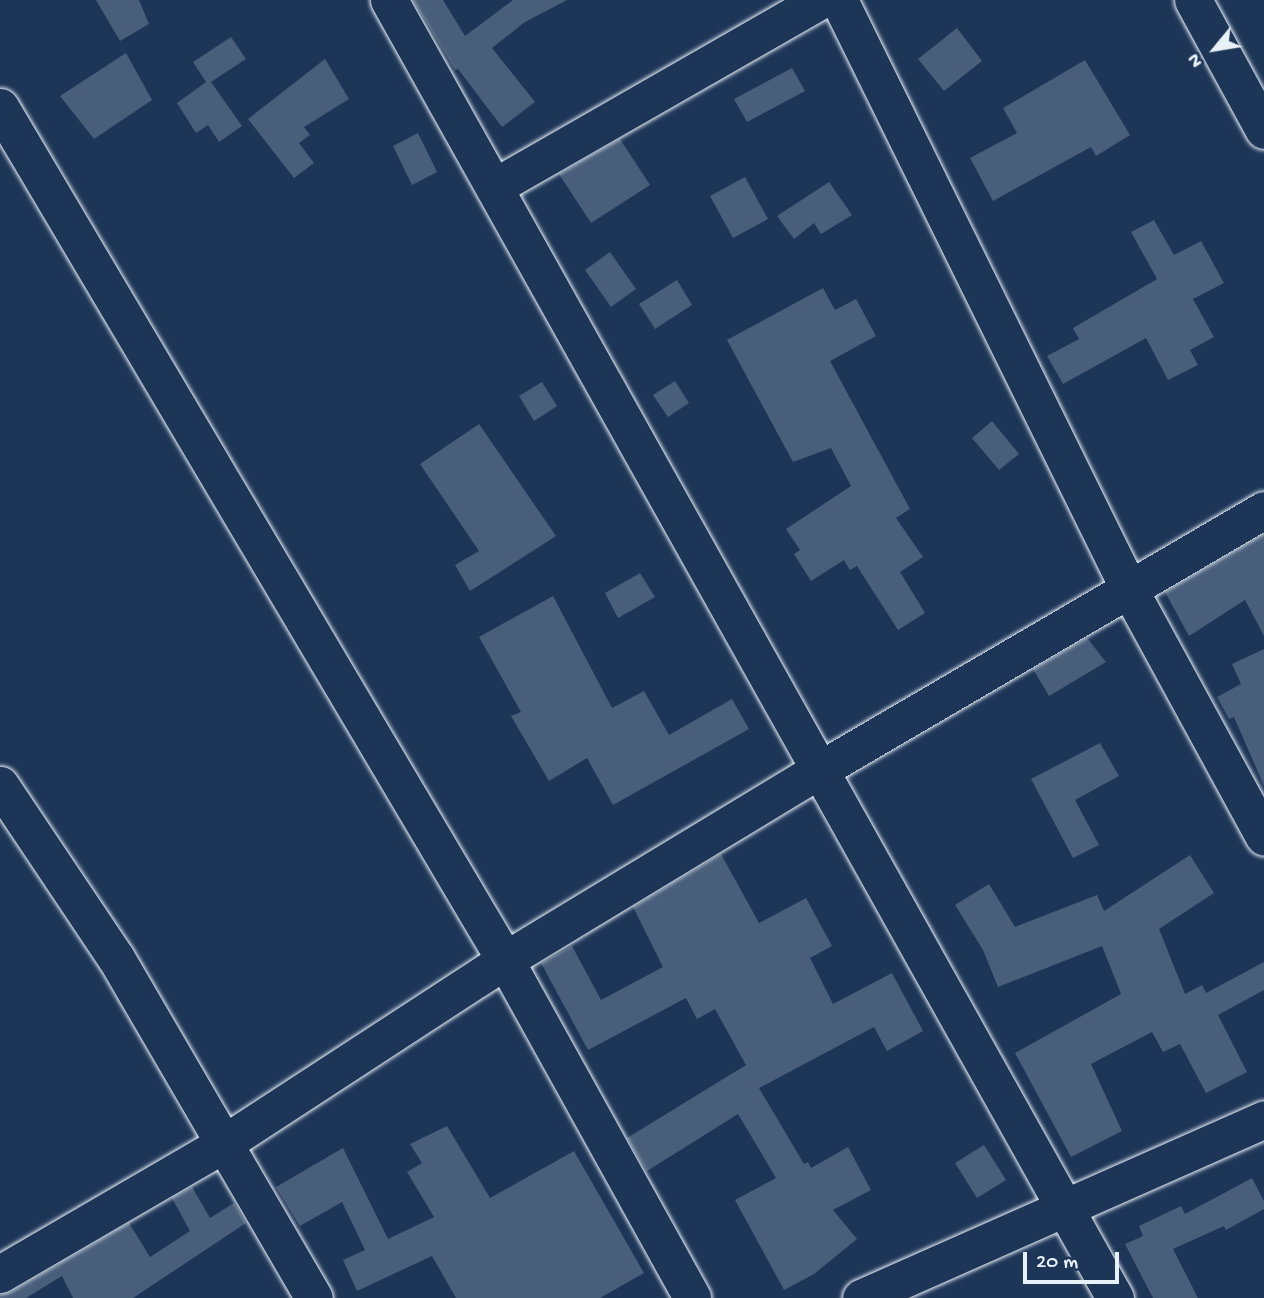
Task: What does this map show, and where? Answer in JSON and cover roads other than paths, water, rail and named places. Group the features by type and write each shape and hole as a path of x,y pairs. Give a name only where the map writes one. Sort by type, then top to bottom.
{"street":[{"path":"389,0 1115,1298"},
{"path":"494,187 820,0"},
{"path":"838,0 1129,589 1264,837"},
{"path":"1193,0 1264,130"},
{"path":"0,107 505,960 692,1298"},
{"path":"0,1274 223,1144 505,960 821,769 1264,510"},
{"path":"0,785 116,958 314,1298"},
{"path":"861,1298 1264,1119"}]}
